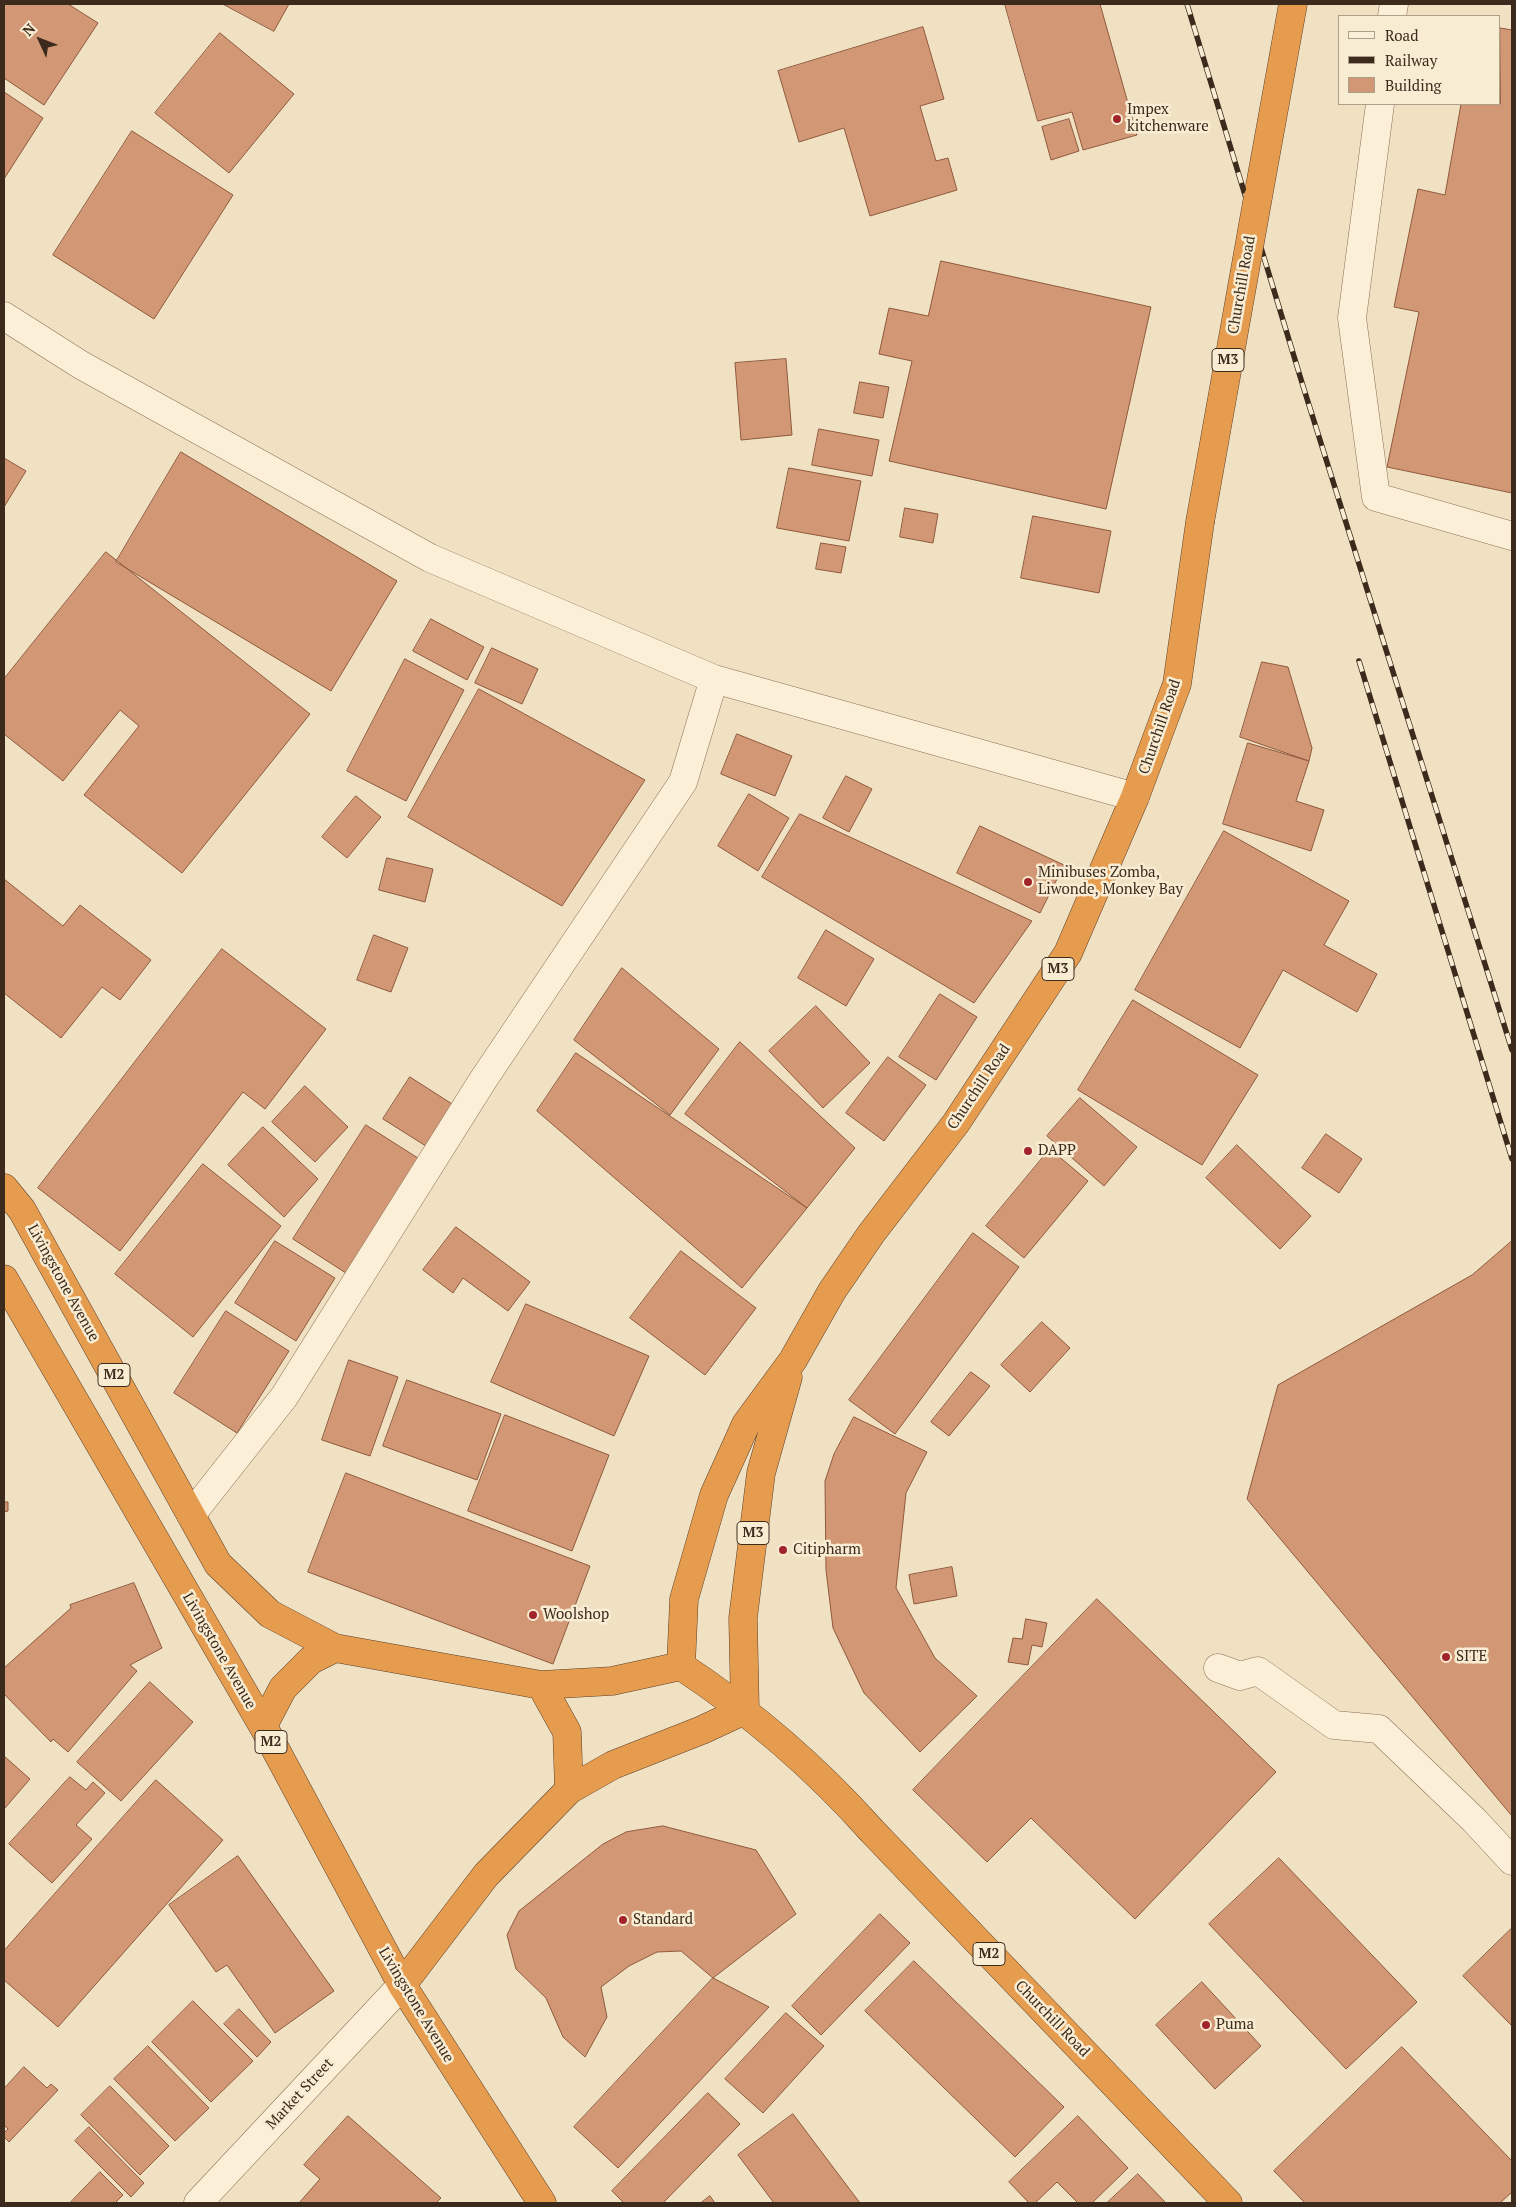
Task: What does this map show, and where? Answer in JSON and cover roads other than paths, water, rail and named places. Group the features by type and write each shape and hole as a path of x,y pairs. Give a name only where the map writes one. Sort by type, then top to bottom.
{"highway":[{"name":"Churchill Road","path":"793,1360 832,1291 871,1234 956,1123 1068,953 1135,797 1177,684 1200,522 1293,4"},
{"name":"Livingstone Avenue","path":"4,1188 22,1210 218,1564 270,1614 335,1648"},
{"name":"Livingstone Avenue","path":"4,1279 263,1726 402,1985 542,2203"},
{"name":"M3","path":"681,1666 684,1599 714,1495 746,1424 793,1360"},
{"name":"M3","path":"745,1710 743,1618 761,1474 793,1360"},
{"path":"263,1726 283,1688 311,1660 335,1648"},
{"name":"M2","path":"335,1648 541,1685 612,1681 681,1666 745,1710"},
{"path":"541,1685 567,1732 569,1790"},
{"name":"Churchill Road","path":"745,1710 795,1752 840,1796 1228,2203"},
{"path":"402,1985 486,1875 569,1790 612,1765 702,1730 745,1710"}],"street":[{"path":"1380,105 1352,318 1376,497 1512,536"},
{"path":"4,316 81,365 430,558 714,680 1135,797"},
{"path":"191,1515 284,1397 483,1080 682,782 714,680"},
{"path":"1218,1668 1240,1676 1258,1671 1334,1725 1379,1729 1474,1820 1512,1861"},
{"name":"Market Street","path":"198,2203 402,1985"}],"railway":[{"path":"1187,4 1303,386 1512,1050"},
{"path":"1359,661 1512,1159"}],"place":[{"name":"Impex kitchenware","path":"1117,119"},
{"name":"Minibuses Zomba, Liwonde, Monkey Bay","path":"1028,882"},
{"name":"DAPP","path":"1028,1151"},
{"name":"Citipharm","path":"783,1550"},
{"name":"Woolshop","path":"533,1615"},
{"name":"SITE","path":"1446,1657"},
{"name":"Standard","path":"623,1920"},
{"name":"Puma","path":"1206,2025"}]}
